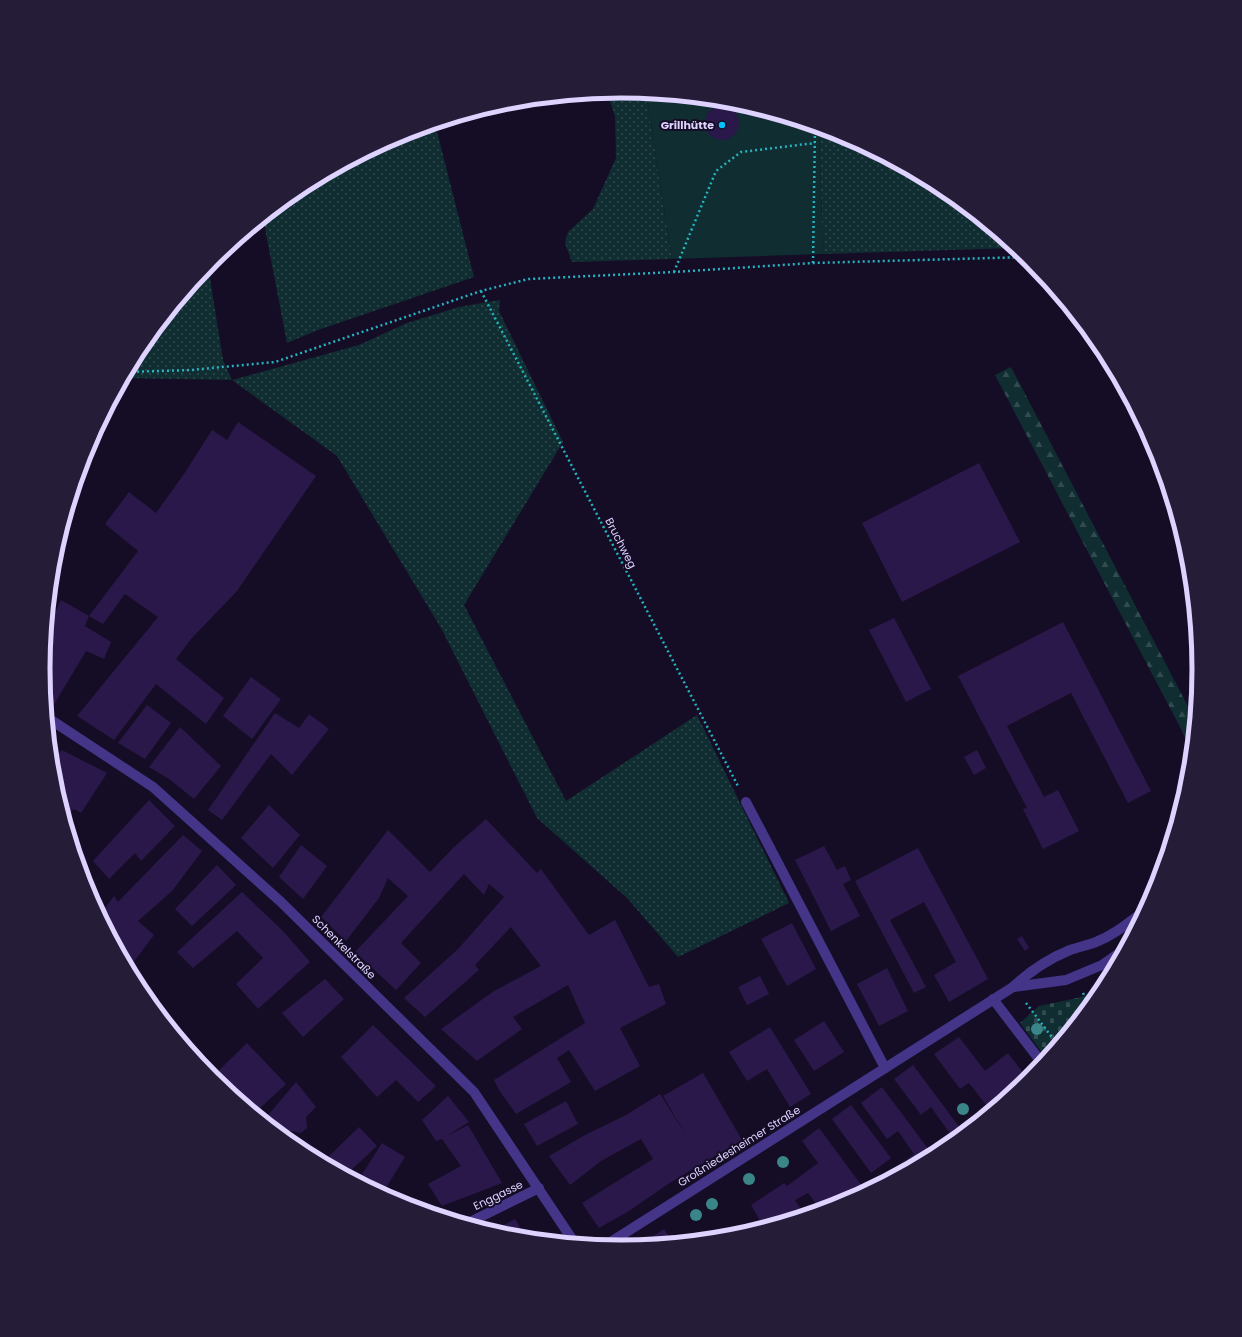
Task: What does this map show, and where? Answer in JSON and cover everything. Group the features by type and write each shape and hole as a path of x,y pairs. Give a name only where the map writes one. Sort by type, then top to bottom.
{"street":[{"name":"Schenkelstraße","path":"53,721 153,787 282,902 474,1092 571,1237"},
{"path":"746,802 885,1068"},
{"name":"Großniedesheimer Straße","path":"614,1240 1013,987 1028,973 1050,959 1070,950 1097,941 1118,930 1134,918"},
{"name":"Großniedesheimer Straße","path":"1013,987 1066,980 1102,965 1115,956"},
{"path":"993,999 1038,1058"},
{"name":"Enggasse","path":"474,1220 539,1188"}],"path":[{"path":"813,263 815,132"},
{"path":"674,272 716,171 741,152 815,142"},
{"path":"133,372 191,370 275,362 481,291 528,279 813,263 1017,257"},
{"name":"Bruchweg","path":"481,291 746,802"},
{"path":"1013,987 1054,1040"},
{"path":"1082,990 1086,999"}],"green space":[{"path":"609,98 647,99 672,259 572,262 565,243 568,232 593,209 616,158 615,116"},
{"path":"647,99 696,102 732,108 769,117 819,133 823,254 672,259"},
{"path":"436,128 474,277 318,330 287,343 264,223 304,194 368,156"},
{"path":"819,133 874,156 906,174 969,215 1007,248 823,254"},
{"path":"209,273 223,360 232,380 129,378 146,351 168,321"},
{"path":"500,300 499,311 563,442 464,605 566,801 697,715 789,903 678,957 627,898 537,818 441,628 337,456 232,380 359,345 407,323 459,307"},
{"path":"1011,367 1190,711 1187,741 995,375"},
{"path":"1090,994 1074,1016 1042,1053 1020,1023 1039,1006"}],"building":[{"name":"Grillhütte","path":"719,106 732,109 738,116 739,126 736,133 729,139 725,140 719,140 712,137 706,130 705,126 705,120 708,113 715,107"},
{"path":"238,422 316,476 237,591 191,639 176,659 224,698 206,724 156,684 114,740 77,716 158,617 125,594 103,624 89,616 138,551 105,524 129,492 156,513 186,471 212,430 227,440"},
{"path":"979,463 1020,542 902,602 862,523"},
{"path":"61,600 89,616 85,626 111,642 104,659 86,651 53,706 51,705 50,668 52,619"},
{"path":"894,618 931,689 906,702 869,630"},
{"path":"1063,622 1151,791 1128,803 1071,693 1007,726 1044,797 1058,790 1079,831 1043,849 1023,809 1027,808 958,676"},
{"path":"251,677 281,699 252,739 223,716"},
{"path":"147,705 171,723 145,759 118,743"},
{"path":"275,713 299,728 309,714 329,729 292,775 271,754 222,820 208,810"},
{"path":"180,727 221,766 194,799 169,779 149,767"},
{"path":"62,750 107,773 81,813 74,809 69,814 57,756"},
{"path":"977,750 986,768 974,775 964,757"},
{"path":"149,800 175,826 141,861 135,853 109,879 93,861"},
{"path":"269,805 300,835 273,868 241,838"},
{"path":"486,819 537,873 541,869 589,935 615,920 649,987 659,984 666,1004 620,1028 640,1066 595,1091 569,1050 557,1058 571,1082 516,1114 499,1090 494,1080 585,1023 568,985 513,1017 522,1029 477,1061 441,1029 494,991 541,966 511,927 475,965 479,970 425,1017 404,998 459,948 504,897 489,884 484,895 464,874 401,943 421,963 396,990 355,952 408,896 388,878 379,898 346,941 321,917 388,830 430,872 454,847"},
{"path":"183,835 202,851 172,891 138,921 154,935 132,964 104,910 114,896 118,902"},
{"path":"301,845 327,866 303,899 279,877"},
{"path":"824,846 837,870 845,866 851,880 843,884 860,916 831,931 795,860"},
{"path":"918,848 988,979 949,1002 934,975 956,962 924,902 890,920 926,987 914,993 855,881"},
{"path":"217,865 236,885 192,926 175,909"},
{"path":"242,892 284,932 310,962 258,1009 236,984 263,958 237,931 193,968 177,952"},
{"path":"792,923 816,969 787,986 761,939"},
{"path":"1022,936 1029,948 1025,951 1017,939"},
{"path":"887,968 908,1011 879,1026 857,984"},
{"path":"760,976 769,994 747,1005 738,987"},
{"path":"325,979 344,999 303,1037 282,1013"},
{"path":"824,1021 844,1052 814,1071 794,1040"},
{"path":"373,1025 436,1086 418,1102 396,1080 377,1097 341,1057"},
{"path":"770,1027 811,1094 790,1107 767,1069 747,1081 729,1052"},
{"path":"959,1037 985,1071 1008,1053 1024,1073 987,1106 969,1083 960,1089 934,1054"},
{"path":"247,1043 286,1084 259,1109 251,1100 249,1102 217,1072"},
{"path":"913,1065 960,1128 951,1134 931,1107 921,1115 894,1079"},
{"path":"703,1073 742,1140 668,1184 629,1211 599,1228 582,1203 653,1159 641,1139 601,1161 570,1185 549,1156 585,1135 626,1115 660,1094 686,1135 663,1096"},
{"path":"296,1082 316,1107 306,1117 307,1128 301,1133 291,1131 289,1133 267,1117"},
{"path":"882,1087 928,1149 889,1172 914,1154 898,1131 887,1139 861,1103"},
{"path":"448,1096 469,1122 445,1137 468,1125 502,1183 442,1206 428,1184 461,1166 442,1139 436,1141 422,1120"},
{"path":"566,1101 578,1124 537,1146 524,1124"},
{"path":"851,1105 891,1158 871,1173 832,1119"},
{"path":"359,1127 377,1146 350,1171 327,1158"},
{"path":"819,1128 862,1186 817,1205 808,1193 795,1200 801,1210 761,1222 751,1205 784,1183 787,1186 818,1163 802,1141"},
{"path":"382,1143 405,1157 385,1189 360,1177"},
{"path":"515,1219 522,1231 510,1229 501,1227"},
{"path":"664,1229 669,1237 658,1238 649,1238"}],"place":[{"name":"Grillhütte","path":"722,125"}]}
